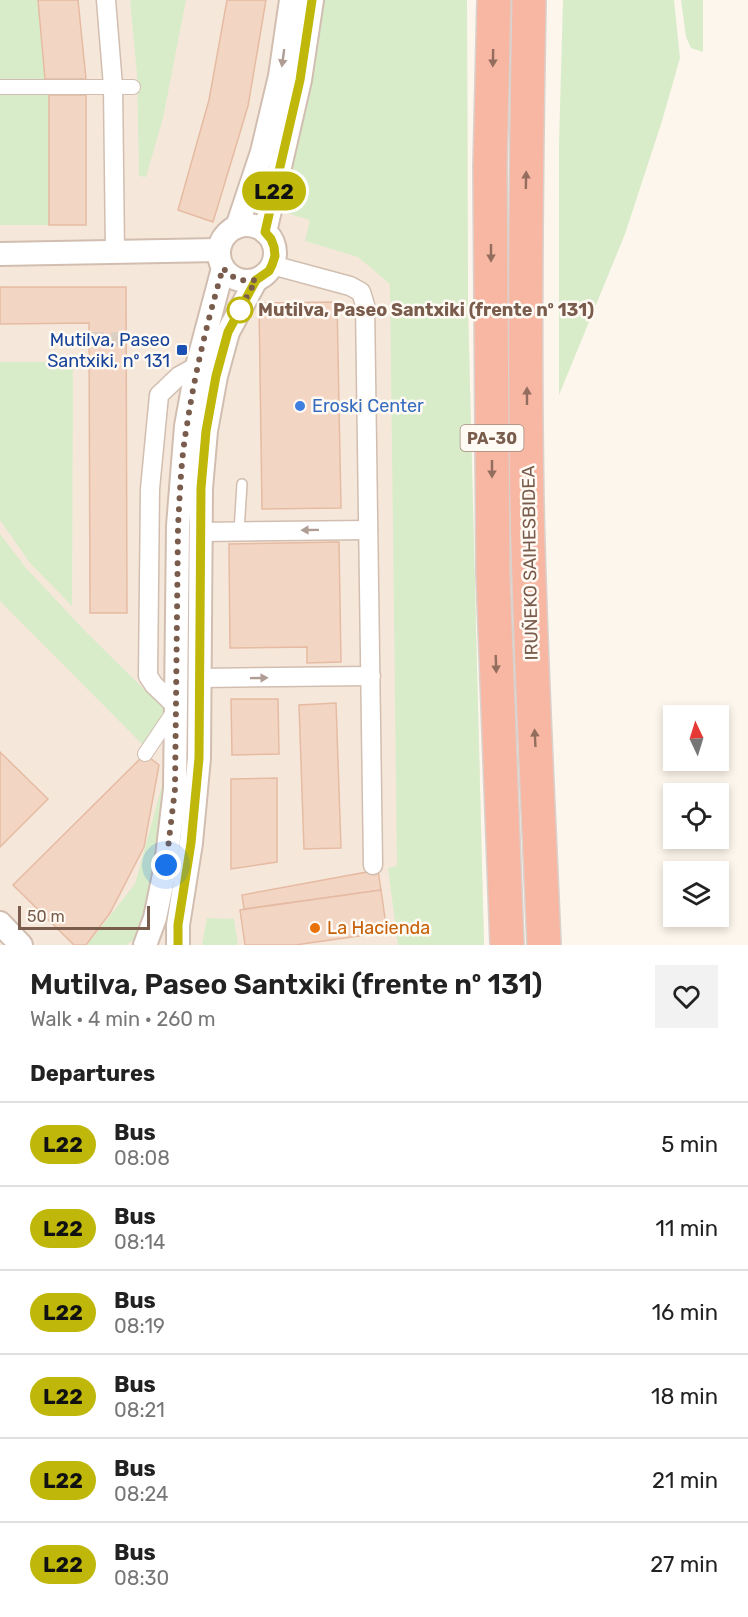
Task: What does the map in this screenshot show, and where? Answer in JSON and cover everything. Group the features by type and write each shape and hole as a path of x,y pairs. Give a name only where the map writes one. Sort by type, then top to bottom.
{"highway":[{"name":"IRUÑEKO SAIHESBIDEA","path":"494,0 490,168 493,550 507,945"},
{"name":"IRUÑEKO SAIHESBIDEA","path":"529,0 525,182 527,491 532,675 544,945"},
{"path":"538,796 555,945"},
{"path":"501,945 504,876"}],"street":[{"path":"106,0 113,87 114,252"},
{"path":"145,945 155,918 175,789 179,516 186,426 225,237 237,227 262,152 280,76 291,0"},
{"path":"265,232 300,80 312,0"},
{"path":"0,87 133,87"},
{"path":"178,945 178,925 191,843 199,758 200,532 206,431 216,376 228,332 275,256 271,239 265,232 251,226 237,227"},
{"path":"0,254 114,252 221,259"},
{"path":"221,259 229,275 237,280 247,281 264,272 350,286 361,292 365,305 373,865"},
{"path":"177,707 148,676 150,489 159,394 179,376 197,366"},
{"path":"200,532 368,530"},
{"path":"200,678 371,676"},
{"path":"145,754 177,707"},
{"path":"0,923 21,945"}],"lane":[{"path":"239,531 242,484"}],"shaded area":[{"path":"0,0 467,0 468,308 484,945 0,945"}],"green space":[{"path":"0,0 38,0 45,79 0,79"},
{"path":"130,0 186,0 163,118 146,177 139,176 137,73"},
{"path":"319,0 467,0 468,308 484,945 398,945 388,868 397,866 390,284 358,257 305,241 310,220 276,210"},
{"path":"563,0 674,0 680,58 625,234 559,395 559,144"},
{"path":"681,0 703,0 703,52 691,48 686,37"},
{"path":"0,95 49,95 49,225 0,225"},
{"path":"0,362 73,362 72,606 30,563 0,520"},
{"path":"0,534 26,568 87,633 166,711 144,746 0,601"},
{"path":"163,782 156,874 139,936 126,945 87,945 135,884"},
{"path":"207,918 234,919 238,945 202,945"}],"building":[{"path":"38,0 78,0 86,79 45,79"},
{"path":"227,0 266,0 248,106 213,222 178,210 209,100"},
{"path":"49,95 86,95 86,225 49,225"},
{"path":"0,287 126,287 127,613 90,613 89,323 0,324"},
{"name":"Eroski Center","path":"337,302 341,508 262,509 259,303"},
{"path":"339,542 341,662 307,663 307,647 230,648 229,544"},
{"path":"231,699 278,699 279,754 232,755"},
{"path":"336,703 341,848 304,849 299,705"},
{"path":"0,752 48,799 0,847"},
{"path":"145,754 159,765 144,847 110,913 86,945 74,945 13,885"},
{"path":"277,778 277,862 231,869 231,779"},
{"path":"378,870 381,890 244,909 242,895"},
{"path":"381,890 387,932 295,945 245,945 240,910"}],"tunnel":[{"path":"90,339 126,339"}],"bus line":[{"name":"L22","path":"178,945 178,925 191,843 199,758 200,532 206,431 216,376 228,332 256,280 269,271 275,256 271,239 265,232 300,80 312,0"}],"place":[{"name":"Mutilva, Paseo Santxiki (frente nº 131)","path":"240,310"},
{"name":"Mutilva, Paseo Santxiki, nº 131","path":"182,350"},
{"name":"Eroski Center","path":"300,406"},
{"name":"La Hacienda","path":"315,928"}],"route":[{"path":"166,865 175,789 180,487 186,426 197,366 223,268 237,280 256,280 240,310"}]}
